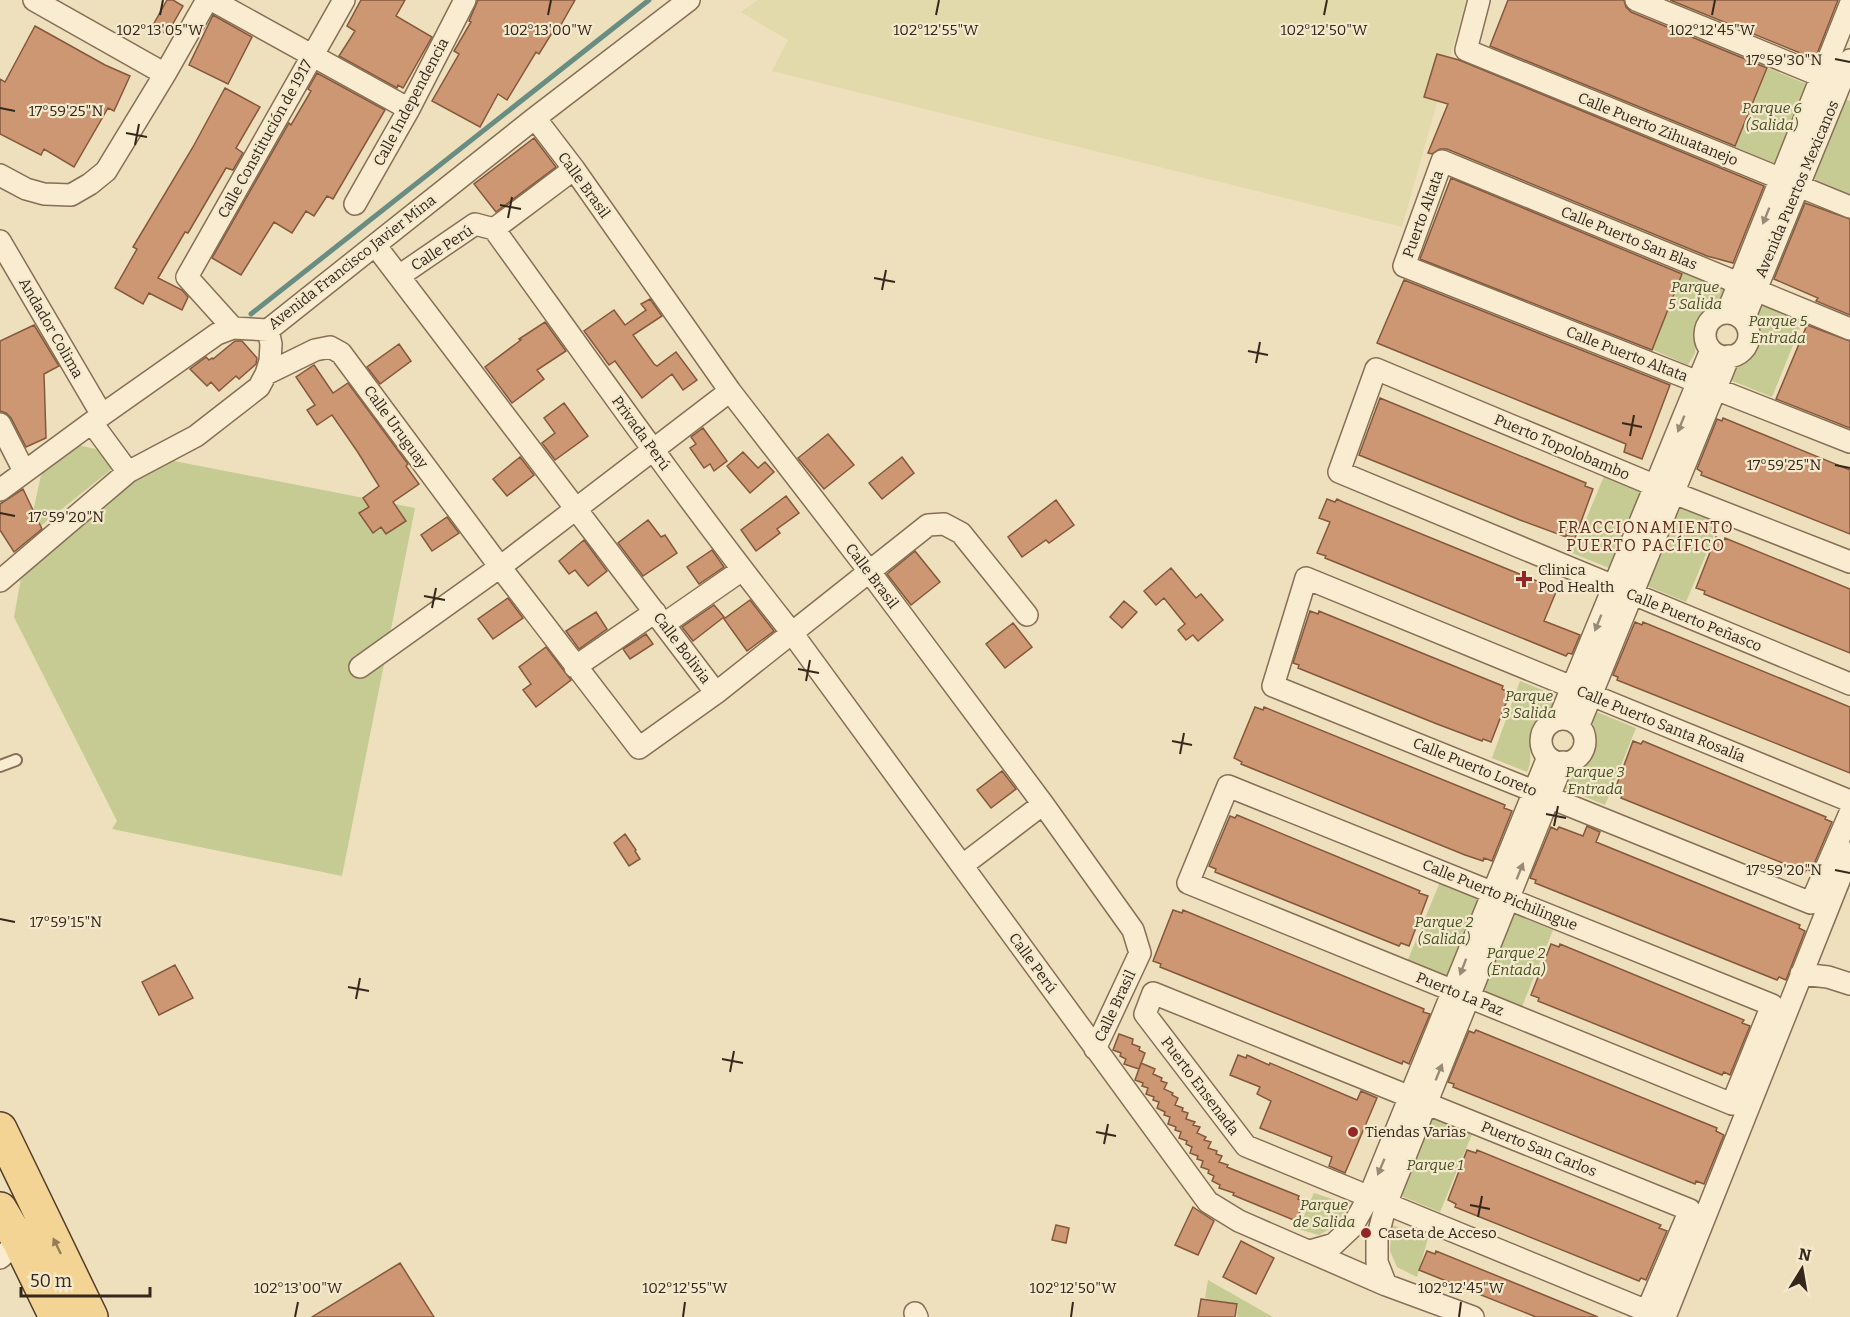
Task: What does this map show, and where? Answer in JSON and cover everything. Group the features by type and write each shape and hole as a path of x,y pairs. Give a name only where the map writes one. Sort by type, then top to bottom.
{"main road":[{"path":"0,1130 92,1317"},
{"path":"0,1209 10,1250 56,1317"}],"street":[{"path":"34,0 165,74"},
{"path":"0,175 26,189 44,194 71,195 106,171 207,0"},
{"path":"212,0 409,109"},
{"name":"Calle Constitución de 1917","path":"232,328 187,277 344,0"},
{"name":"Calle Independencia","path":"355,204 409,109 465,0"},
{"name":"Avenida Francisco Javier Mina","path":"232,328 268,330 535,118 689,0"},
{"name":"Calle Puerto Zihuatanejo","path":"1479,0 1466,50 1850,207"},
{"path":"1636,0 1837,83"},
{"name":"Avenida Puertos Mexicanos","path":"1837,83 1850,5"},
{"name":"Avenida Puertos Mexicanos","path":"1736,316 1789,182 1850,60"},
{"name":"Calle Brasil","path":"535,118 730,391 869,571 1043,804 1133,930 1140,953 1095,1049"},
{"name":"Puerto Altata","path":"1404,266 1442,161"},
{"name":"Calle Puerto San Blas","path":"1442,161 1850,329"},
{"name":"Calle Perú","path":"399,276 475,224 494,229 573,169"},
{"name":"Privada Perú","path":"494,229 741,570 792,633"},
{"name":"Andador Colima","path":"0,241 128,472"},
{"name":"Calle Bolivia","path":"375,245 716,693 927,525 944,524 961,533 1027,615"},
{"name":"Calle Puerto Altata","path":"1404,266 1850,442"},
{"path":"1736,316 1749,330 1747,344 1742,351 1720,353 1706,338 1709,323 1714,317 1736,316"},
{"path":"0,490 217,334 232,328"},
{"path":"0,581 128,472 196,436 259,387 266,374 271,344 268,330"},
{"name":"Calle Uruguay","path":"266,374 315,350 330,347 341,353 575,667 639,748 716,693"},
{"path":"1569,722 1720,353"},
{"name":"Puerto Topolobambo","path":"1339,472 1376,369 1664,490 1850,562"},
{"path":"360,668 500,567 730,391"},
{"path":"0,424 24,471"},
{"name":"Calle Puerto Peñasco","path":"1339,472 1850,684"},
{"path":"575,667 741,570"},
{"name":"Calle Puerto Loreto","path":"1306,578 1273,686 1812,903 1850,813"},
{"name":"Calle Puerto Santa Rosalía","path":"1306,578 1850,801"},
{"name":"Calle Perú","path":"792,633 1208,1202 1239,1221 1386,1285 1473,1317"},
{"path":"1569,722 1584,736 1582,750 1578,757 1556,760 1541,744 1541,736 1550,723 1569,722"},
{"path":"1310,1251 1334,1244 1377,1200 1556,760"},
{"name":"Calle Puerto Pichilingue","path":"1188,883 1228,786 1772,1005 1732,1104"},
{"path":"963,865 1043,804"},
{"path":"1656,1314 1850,853"},
{"name":"Puerto La Paz","path":"1188,883 1732,1104"},
{"path":"1801,974 1828,977 1850,984"},
{"name":"Puerto San Carlos","path":"1153,993 1690,1210 1656,1314"},
{"name":"Puerto Ensenada","path":"1153,993 1145,1014 1246,1146 1656,1314"},
{"path":"1377,1200 1377,1262 1386,1285"}],"lane":[{"path":"0,766 16,760"}],"shaded area":[{"path":"758,0 1466,0 1402,227 772,71 788,40 741,12"}],"green space":[{"name":"Parque 6 (Salida)","path":"1768,68 1809,85 1777,164 1735,147"},
{"path":"1842,98 1850,101 1850,194 1810,177"},
{"name":"Parque 5 Salida","path":"1684,270 1726,288 1720,300 1697,319 1695,353 1688,365 1651,349"},
{"name":"Parque 5 Entrada","path":"1765,302 1804,318 1772,397 1730,380 1735,368 1758,348 1758,314"},
{"path":"69,443 109,452 118,464 37,529 32,517 44,461"},
{"path":"157,460 174,461 415,508 342,876 112,829 117,821 14,617 23,567"},
{"path":"1605,474 1646,491 1614,570 1572,553"},
{"path":"1677,506 1719,523 1686,602 1645,585"},
{"name":"Parque 3 Salida","path":"1520,681 1560,697 1534,725 1527,772 1492,758"},
{"name":"Parque 3 Entrada","path":"1597,712 1636,728 1605,805 1564,788 1569,778 1586,764 1591,755 1592,724"},
{"name":"Parque 2 (Salida)","path":"1440,882 1481,899 1448,978 1407,962"},
{"name":"Parque 2 (Entada)","path":"1512,913 1553,930 1521,1009 1480,992"},
{"name":"Parque 1","path":"1431,1117 1472,1134 1440,1212 1399,1195"},
{"name":"Parque de Salida","path":"1314,1193 1350,1205 1335,1226 1319,1235 1298,1229"},
{"path":"1392,1225 1428,1238 1417,1277 1397,1267 1390,1251"},
{"path":"1208,1280 1273,1317 1237,1317 1238,1304 1205,1298"}],"building":[{"path":"167,0 173,0 183,6 167,34 152,27"},
{"path":"361,0 405,0 396,16 432,37 403,88 398,85 397,88 339,56 355,31 347,26"},
{"path":"478,0 575,0 558,30 555,28 539,54 536,52 507,100 498,94 480,127 432,101 459,54 454,51 471,22 469,21"},
{"path":"1508,0 1624,0 1631,12 1767,68 1735,146 1490,46"},
{"path":"1670,0 1838,0 1815,59"},
{"path":"213,15 252,37 228,84 189,65"},
{"path":"35,26 105,65 130,76 114,111 108,108 74,167 44,149 41,155 0,134 0,79 5,82"},
{"path":"1437,54 1459,60 1764,186 1733,263 1707,256 1447,149 1440,149 1432,154 1428,153 1448,104 1424,97"},
{"path":"317,73 385,110 333,199 327,196 314,216 306,211 292,233 274,222 241,275 212,258 289,123 291,125 311,91 308,89"},
{"path":"225,88 260,107 236,148 243,153 233,170 226,168 188,233 185,232 158,278 182,290 188,297 182,310 149,293 143,304 115,288 137,249 133,247 193,147"},
{"path":"534,138 556,167 496,212 474,184"},
{"path":"1451,178 1682,274 1652,350 1420,259"},
{"path":"1805,203 1850,219 1850,315 1816,301 1818,298 1774,279"},
{"path":"1404,280 1670,385 1642,459 1624,452 1626,444 1377,343"},
{"path":"650,299 662,316 633,335 654,364 657,366 676,352 697,380 683,390 672,374 642,398 615,361 609,365 584,331 614,310 625,325 646,310 641,304"},
{"path":"545,322 566,351 537,370 544,379 512,403 485,367 521,340 519,339"},
{"path":"34,325 59,366 44,374 46,438 26,447 11,418 0,411 0,341"},
{"path":"1807,325 1850,341 1850,428 1776,399"},
{"path":"235,341 242,341 257,358 256,364 239,379 236,376 219,391 211,382 207,386 190,369 206,357 209,360 213,359"},
{"path":"399,344 411,361 380,384 367,367"},
{"path":"314,365 333,393 348,383 408,464 406,466 419,484 393,502 406,521 386,534 381,527 373,533 359,513 369,507 363,498 379,486 357,451 332,415 317,425 307,410 315,405 296,377"},
{"path":"1380,398 1586,483 1585,486 1593,489 1575,538 1566,535 1566,537 1520,520 1359,455"},
{"path":"564,403 588,436 555,460 542,443 555,433 544,418"},
{"path":"1723,418 1850,470 1850,534 1701,475 1702,472 1697,469 1717,419 1722,421"},
{"path":"703,428 727,461 714,471 710,464 704,468 690,448 696,444 691,437"},
{"path":"828,434 854,465 824,489 798,458"},
{"path":"743,452 758,468 765,462 774,472 750,493 727,466"},
{"path":"520,457 534,475 507,496 493,479"},
{"path":"902,457 914,473 882,499 869,483"},
{"path":"23,489 42,529 14,552 0,530 0,504"},
{"path":"786,496 799,513 777,529 780,533 756,551 741,530"},
{"path":"1327,499 1335,502 1337,499 1549,586 1548,589 1556,592 1544,621 1580,635 1572,654 1568,653 1566,656 1317,553 1330,522 1319,518"},
{"path":"1056,500 1074,525 1049,543 1046,540 1022,557 1008,537"},
{"path":"447,517 459,533 432,551 421,535"},
{"path":"648,520 661,537 665,535 677,553 643,576 618,543"},
{"path":"1716,537 1724,541 1725,538 1850,589 1850,653 1704,594 1705,591 1696,588"},
{"path":"584,540 607,571 588,586 575,570 569,574 559,561"},
{"path":"712,550 724,567 699,584 687,567"},
{"path":"915,551 940,582 911,605 887,574"},
{"path":"1171,568 1196,598 1201,594 1223,620 1198,641 1193,635 1186,640 1178,630 1185,624 1164,598 1156,605 1144,591"},
{"path":"508,598 523,618 493,639 478,619"},
{"path":"750,600 774,631 747,651 724,619"},
{"path":"1124,601 1137,612 1122,628 1110,617"},
{"path":"714,605 724,617 693,641 682,627"},
{"path":"1310,611 1318,614 1319,611 1503,686 1502,689 1510,693 1491,742 1483,739 1482,741 1437,724 1298,668 1299,665 1293,663"},
{"path":"596,612 607,629 579,649 566,631"},
{"path":"1635,622 1642,625 1643,622 1850,707 1850,773 1617,680 1618,677 1613,675"},
{"path":"1013,623 1032,647 1005,668 986,644"},
{"path":"646,634 653,644 630,659 623,649"},
{"path":"546,647 571,680 536,707 523,690 531,684 519,667"},
{"path":"1255,707 1263,710 1264,707 1505,805 1504,808 1512,811 1492,861 1484,858 1483,861 1465,855 1241,764 1242,762 1234,758"},
{"path":"1633,741 1641,744 1643,741 1826,817 1825,819 1832,822 1811,871 1807,869 1805,872 1621,798 1622,795 1614,792"},
{"path":"1002,771 1016,789 991,808 977,790"},
{"path":"1237,815 1428,896 1409,946 1401,943 1399,946 1215,872 1216,869 1209,866 1230,816 1235,818"},
{"path":"1587,826 1600,832 1596,842 1800,925 1799,928 1805,931 1786,980 1779,977 1777,980 1535,883 1536,880 1530,878 1551,827 1557,830 1559,827 1583,836"},
{"path":"625,834 640,859 629,866 614,843"},
{"path":"1173,910 1182,913 1183,910 1424,1009 1423,1012 1430,1014 1409,1064 1403,1061 1402,1064 1160,967 1161,964 1153,961"},
{"path":"1551,944 1559,947 1560,944 1744,1020 1742,1023 1750,1026 1730,1075 1724,1072 1722,1075 1538,1001 1539,998 1531,995"},
{"path":"175,965 193,998 159,1015 142,982"},
{"path":"1476,1030 1717,1128 1716,1131 1724,1135 1704,1184 1696,1181 1695,1184 1453,1087 1454,1084 1448,1082 1469,1031 1474,1033"},
{"path":"1119,1034 1133,1039 1132,1044 1140,1047 1139,1050 1145,1053 1139,1069 1124,1064 1126,1059 1120,1056 1121,1053 1113,1050"},
{"path":"1238,1055 1246,1058 1247,1055 1269,1065 1270,1063 1357,1100 1361,1091 1377,1098 1345,1173 1329,1166 1332,1157 1260,1128 1271,1101 1257,1094 1260,1087 1230,1075"},
{"path":"1141,1063 1155,1069 1153,1074 1167,1083 1164,1089 1178,1098 1175,1105 1188,1113 1186,1119 1195,1122 1193,1125 1200,1127 1197,1133 1206,1137 1204,1140 1211,1142 1208,1148 1217,1151 1216,1154 1222,1156 1219,1162 1299,1196 1298,1199 1304,1202 1296,1221 1233,1195 1234,1193 1219,1188 1220,1185 1212,1181 1214,1176 1208,1173 1209,1170 1201,1167 1203,1161 1190,1153 1192,1147 1186,1144 1187,1141 1179,1138 1181,1132 1168,1124 1170,1117 1157,1108 1159,1102 1146,1094 1148,1088 1142,1086 1143,1083 1135,1080"},
{"path":"1467,1150 1476,1153 1477,1150 1661,1225 1659,1228 1667,1231 1646,1280 1641,1278 1639,1281 1455,1207 1456,1204 1448,1200"},
{"path":"1193,1207 1214,1221 1198,1255 1175,1245"},
{"path":"1056,1225 1069,1228 1066,1243 1052,1240"},
{"path":"1241,1241 1274,1258 1256,1294 1223,1277"},
{"path":"1427,1251 1435,1254 1436,1251 1598,1317 1536,1317 1419,1270"},
{"path":"400,1263 434,1317 312,1317"},
{"path":"1201,1299 1237,1304 1235,1317 1198,1317"}],"waterway":[{"path":"251,314 649,0"}],"place":[{"name":"Clinica Pod Health","path":"1524,579"},
{"name":"Tiendas Varias","path":"1353,1132"},
{"name":"Caseta de Acceso","path":"1366,1233"}],"district":[{"name":"FRACCIONAMIENTO PUERTO PACÍFICO","path":"1646,536"}]}
